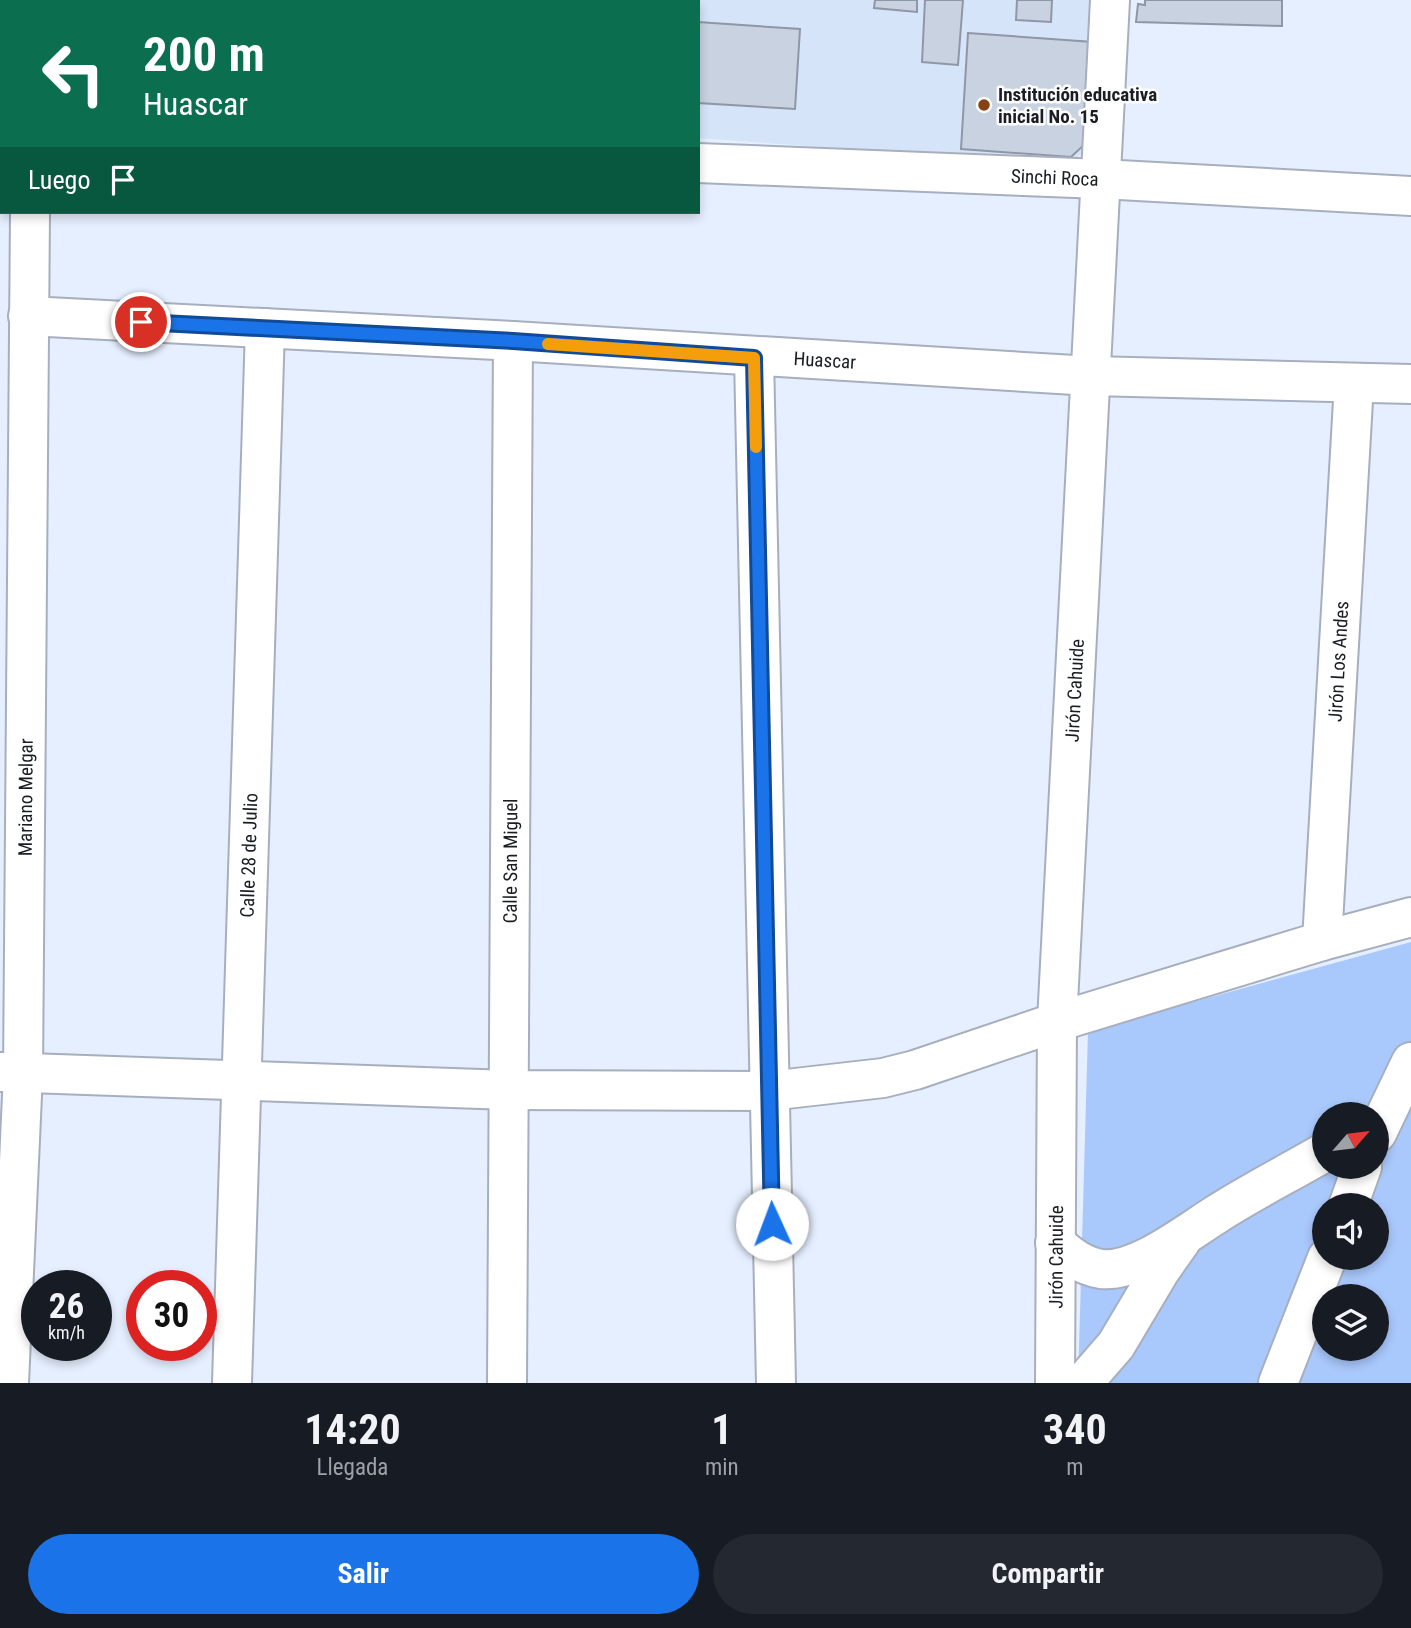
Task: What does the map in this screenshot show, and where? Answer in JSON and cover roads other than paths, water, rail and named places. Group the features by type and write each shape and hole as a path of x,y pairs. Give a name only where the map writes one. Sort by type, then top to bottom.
{"street":[{"name":"Jirón Cahuide","path":"1055,1383 1057,1021 1110,0"},
{"name":"Sinchi Roca","path":"700,163 1101,179 1411,196"},
{"name":"Mariano Melgar","path":"9,1383 5,1319 30,214"},
{"name":"Huascar","path":"28,316 513,341 754,358 1091,376 1411,384"},
{"name":"Calle 28 de Julio","path":"232,1383 265,328"},
{"name":"Calle San Miguel","path":"507,1383 513,341"},
{"path":"754,358 776,1383"},
{"name":"Jirón Los Andes","path":"1322,941 1354,383"},
{"path":"12,1073 509,1090 769,1091 883,1078 915,1070 1057,1021 1411,917"},
{"path":"1390,1104 1411,1062"},
{"path":"1055,1243 1076,1261 1101,1269 1122,1268 1182,1239 1215,1214 1312,1159"},
{"path":"1083,1383 1116,1345 1182,1239"},
{"path":"1278,1383 1322,1270"}],"place":[{"name":"Institución educativa inicial No. 15","path":"984,105"}]}
